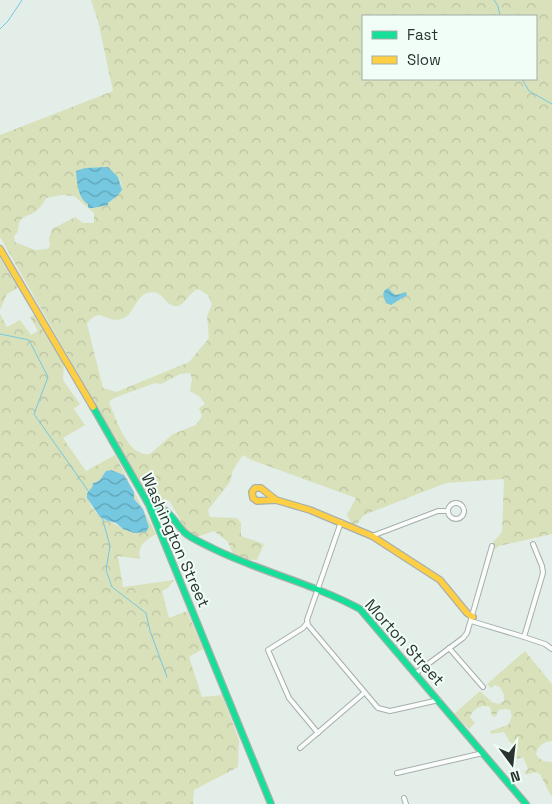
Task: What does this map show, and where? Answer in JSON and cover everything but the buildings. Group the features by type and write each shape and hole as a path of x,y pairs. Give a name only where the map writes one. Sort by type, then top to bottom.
{"street":[{"name":"Washington Street","path":"0,248 126,462 152,512 271,804"},
{"path":"276,500 310,510 372,536 440,580 472,619 545,644 552,649"},
{"path":"457,504 462,506 464,511 462,516 455,519 451,517 448,511 450,506 457,504"},
{"name":"Morton Street","path":"152,512 160,508 166,510 185,532 214,549 264,571 346,600 360,609 526,804"},
{"path":"372,536 438,511 448,511"},
{"path":"318,733 289,698 273,666 268,648 295,633 307,623 342,522"},
{"path":"524,637 542,573 542,566 533,544"},
{"path":"416,673 467,633 492,546"},
{"path":"307,623 374,705 385,711 439,700"},
{"path":"449,648 483,687"},
{"path":"300,748 364,693"},
{"path":"397,773 483,753"},
{"path":"404,798 406,804"}],"green space":[{"path":"91,0 552,0 552,534 499,546 495,549 489,547 502,532 504,479 446,483 364,515 353,526 347,515 356,498 251,460 243,455 233,470 230,482 208,510 210,517 237,518 241,523 241,536 264,544 257,560 235,559 228,542 214,531 197,537 186,530 169,500 150,499 0,237 0,135 113,91 98,21","holes":["105,167 115,174 121,182 120,191 117,196 106,204 89,208 88,204 83,200 78,187 100,168","62,195 74,196 94,213 94,223 83,223 75,217 52,229 49,238 50,246 47,249 35,250 15,242 14,236 18,232 21,220 37,211 46,198","198,289 208,295 212,304 207,316 209,338 189,362 116,392 103,388 87,324 100,315 116,320 126,317 138,300 146,293 159,294 171,305 178,306","190,373 192,379 190,391 200,397 205,404 199,408 202,416 196,425 173,434 150,454 142,453 129,443 119,426 109,402 114,398 155,383 161,384 180,374"]},
{"path":"0,258 18,288 7,294 0,310"},
{"path":"0,314 7,327 20,320 31,335 38,331 30,317 34,315 64,364 63,380 80,404 74,409 85,425 63,438 86,471 115,455 156,534 141,547 140,559 118,556 123,587 174,580 168,588 162,591 169,618 187,611 203,649 189,657 202,697 222,695 239,740 238,767 194,790 194,804 0,804","holes":["111,470 124,475 134,492 134,499 143,509 149,527 123,529 102,518 90,504 87,493 92,488 93,483 100,480 106,471"]},
{"path":"525,651 552,684 552,741 541,745 536,754 543,761 552,762 551,796 540,774 535,772 526,775 524,772 528,769 523,757 518,759 514,754 518,749 509,741 504,732 491,734 490,731 508,725 512,716 510,710 499,710 495,717 492,716 490,707 483,706 478,708 470,717 475,723 469,729 454,714 480,691 492,702 498,704 504,701 504,695 500,687 495,685 491,688 487,684"}],"water":[{"path":"108,167 118,177 122,190 108,205 88,208 88,204 80,194 76,171 85,168"},
{"path":"388,288 392,293 406,292 407,295 391,305 386,303 383,294"},
{"path":"111,470 124,475 134,492 134,499 143,509 149,527 146,532 134,533 100,517 87,498 87,493 92,488 93,483 100,480 106,471"}],"waterway":[{"path":"0,29 8,21 22,0"},
{"path":"494,0 498,6 500,15"},
{"path":"523,80 529,91 552,104"},
{"path":"0,334 29,340 48,377 34,414 89,492"},
{"path":"102,517 110,546 106,570 112,587 146,613 150,631 167,677"}],"traffic: fast":[{"path":"93,407 149,505 271,804"},
{"path":"152,512 160,508 164,510 187,535 214,549 250,565 324,592 360,609 526,804"}],"traffic: slow":[{"path":"0,249 93,407"},
{"path":"276,500 261,488 255,488 252,492 253,498 257,501 276,500 310,510 372,536 440,580 467,613 473,617"}]}
